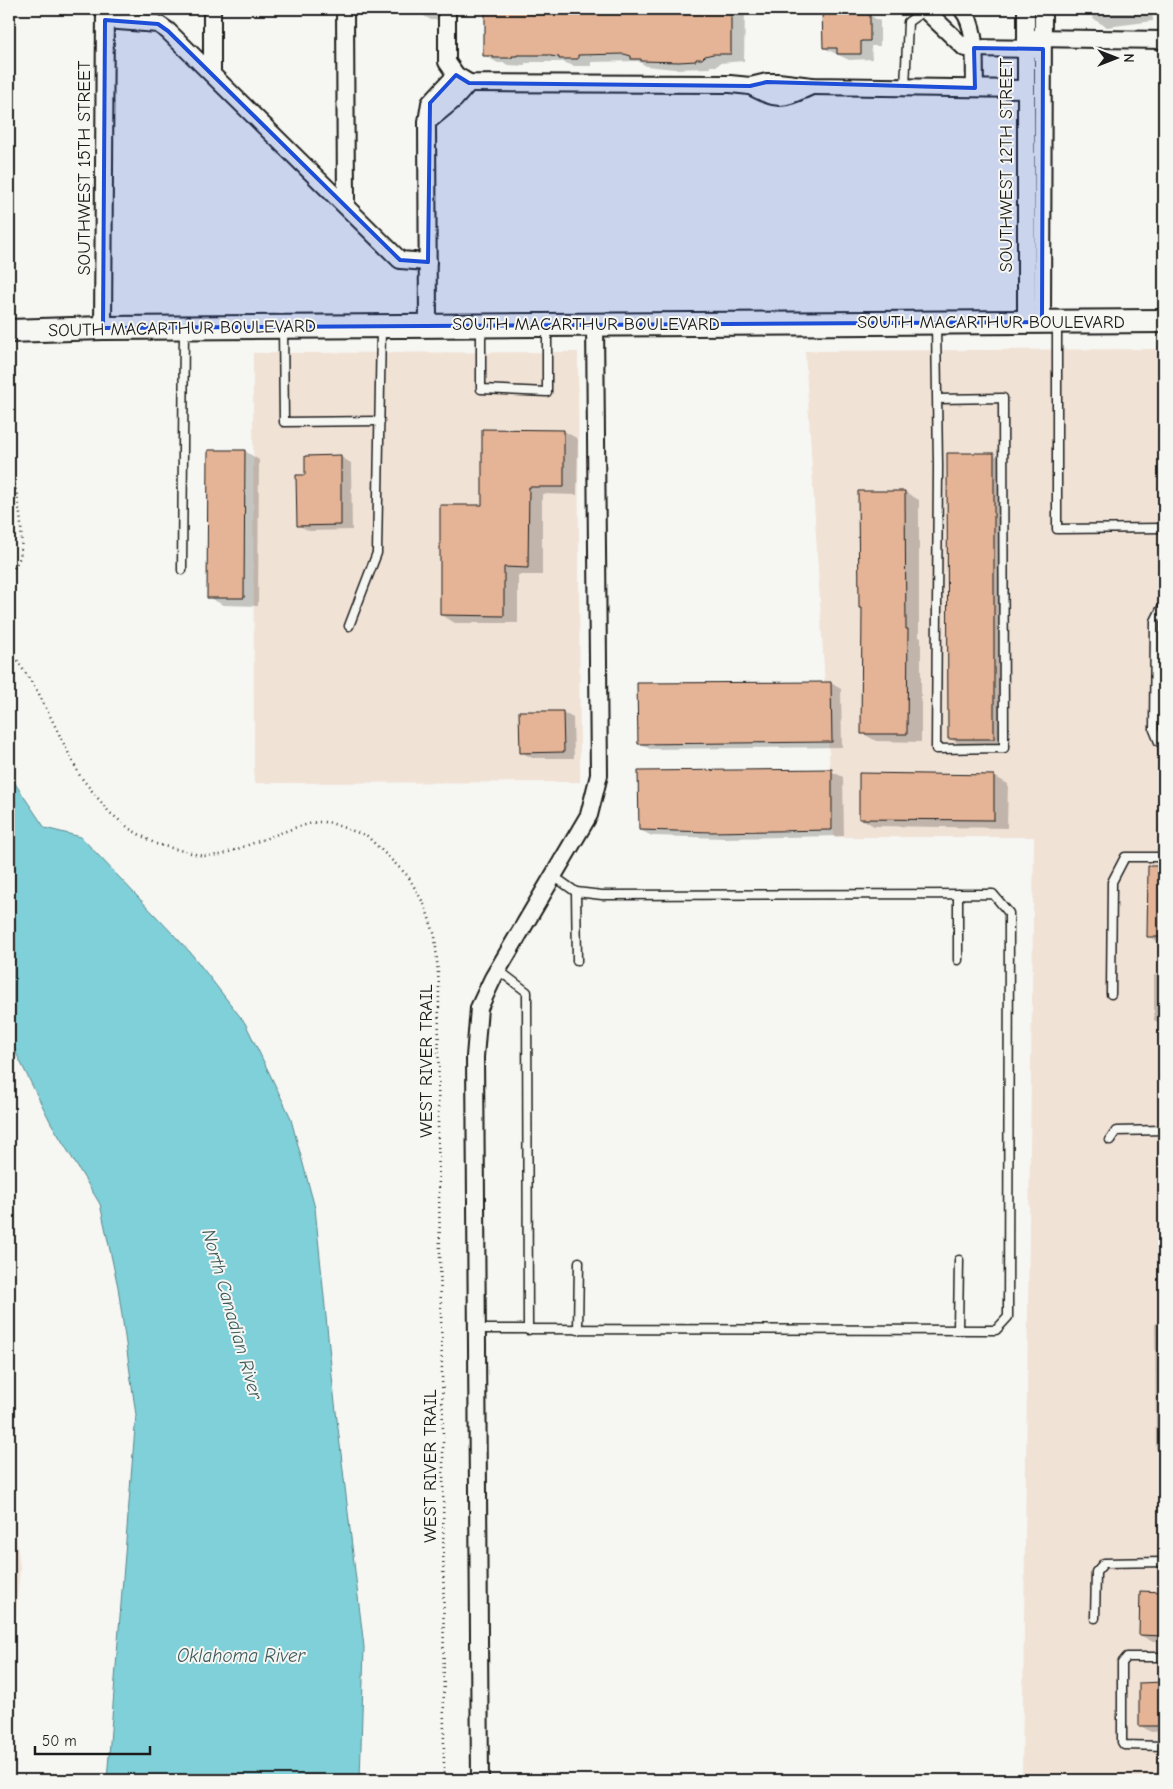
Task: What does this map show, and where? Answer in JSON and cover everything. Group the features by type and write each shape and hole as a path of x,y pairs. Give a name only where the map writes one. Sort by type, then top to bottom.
{"main road":[{"name":"SOUTH MACARTHUR BOULEVARD","path":"9,331 184,327 1164,320"}],"street":[{"path":"212,9 212,74"},
{"path":"345,9 346,206"},
{"path":"447,9 447,62 463,79 721,84 750,86 770,96 788,97 812,86 1026,89"},
{"path":"924,9 965,48 1164,40"},
{"path":"962,9 970,24 974,48 975,88"},
{"name":"SOUTHWEST 12TH STREET","path":"1026,9 1034,44 1042,322"},
{"name":"SOUTHWEST 12TH STREET","path":"1042,322 1026,89 1034,44 1043,9"},
{"path":"105,14 158,24 212,74 400,260 428,262"},
{"name":"SOUTHWEST 15TH STREET","path":"103,328 105,14"},
{"path":"428,326 427,122 455,98 463,79"},
{"path":"480,1780 475,1057 479,1008 497,969 589,814 599,775 595,324"}],"lane":[{"path":"905,87 908,22 924,9"},
{"path":"936,322 936,749 1004,748 1003,398 937,399"},
{"path":"1042,322 1057,530 1164,528"},
{"path":"481,325 481,390 547,392 547,324"},
{"path":"349,626 377,553 381,326"},
{"path":"182,570 184,327"},
{"path":"283,327 284,422 380,421"},
{"path":"1164,608 1161,609 1155,621 1154,730 1158,742 1164,744 1164,780"},
{"path":"1111,994 1112,882 1126,857 1164,857"},
{"path":"477,1330 996,1330 1008,1317 1009,913 993,894 602,895 576,892 552,875"},
{"path":"576,892 577,961"},
{"path":"958,894 958,960"},
{"path":"497,969 527,992 528,1330"},
{"path":"1110,1140 1116,1131 1164,1130"},
{"path":"958,1330 959,1260"},
{"path":"578,1330 579,1262"},
{"path":"1095,1618 1096,1572 1104,1563 1164,1562"},
{"path":"1164,1657 1127,1657 1122,1662 1122,1742 1127,1746 1164,1746"}],"path":[{"path":"9,465 18,499 22,540 19,558 9,576"},
{"name":"WEST RIVER TRAIL","path":"9,648 38,692 80,776 109,812 130,829 156,844 203,856 221,855 294,828 316,822 328,822 366,836 408,876 425,906 435,936 439,986 438,1132 443,1434 444,1780"}],"highlighted area":[{"path":"105,20 158,24 168,31 400,260 428,262 430,103 456,75 469,83 750,86 767,82 975,88 974,48 1043,49 1042,322 103,328"}],"shaded area":[{"path":"1164,349 1164,1780 1022,1780 1034,837 834,837 805,351"},
{"path":"578,352 580,782 254,783 253,353"},
{"path":"9,1474 20,1568 9,1682"}],"water":[{"name":"Oklahoma River","path":"9,769 16,785 45,828 81,837 190,952 245,1023 290,1116 315,1208 333,1386 364,1647 360,1780 107,1780 136,1415 118,1287 100,1204 51,1123 15,1051 9,1029"}],"building":[{"path":"485,9 731,9 731,54 713,54 702,59 696,59 696,61 679,62 641,61 641,59 631,59 631,56 624,54 578,55 578,59 559,59 559,57 550,55 517,55 512,56 512,58 493,58 493,56 483,56"},
{"path":"822,9 861,9 861,14 870,14 870,41 861,41 861,54 837,54 837,48 823,48"},
{"path":"482,429 564,430 564,487 529,487 528,568 504,567 504,616 440,615 440,505 482,505"},
{"path":"208,450 245,450 244,598 207,598"},
{"path":"947,453 994,453 994,739 948,739"},
{"path":"341,455 341,525 297,526 296,475 305,475 305,456"},
{"path":"858,491 905,491 906,629 908,629 907,734 861,734 862,608 859,608"},
{"path":"831,682 832,742 638,744 637,683"},
{"path":"519,711 563,711 564,752 520,753"},
{"path":"832,769 832,830 712,832 639,830 638,771"},
{"path":"859,773 994,775 994,820 859,819"},
{"path":"1148,866 1164,866 1164,937 1147,937"},
{"path":"1140,1591 1164,1592 1164,1636 1139,1635"},
{"path":"1164,1682 1164,1726 1139,1726 1139,1683"}],"water label":[{"name":"North Canadian River","path":"233,1314"}]}
